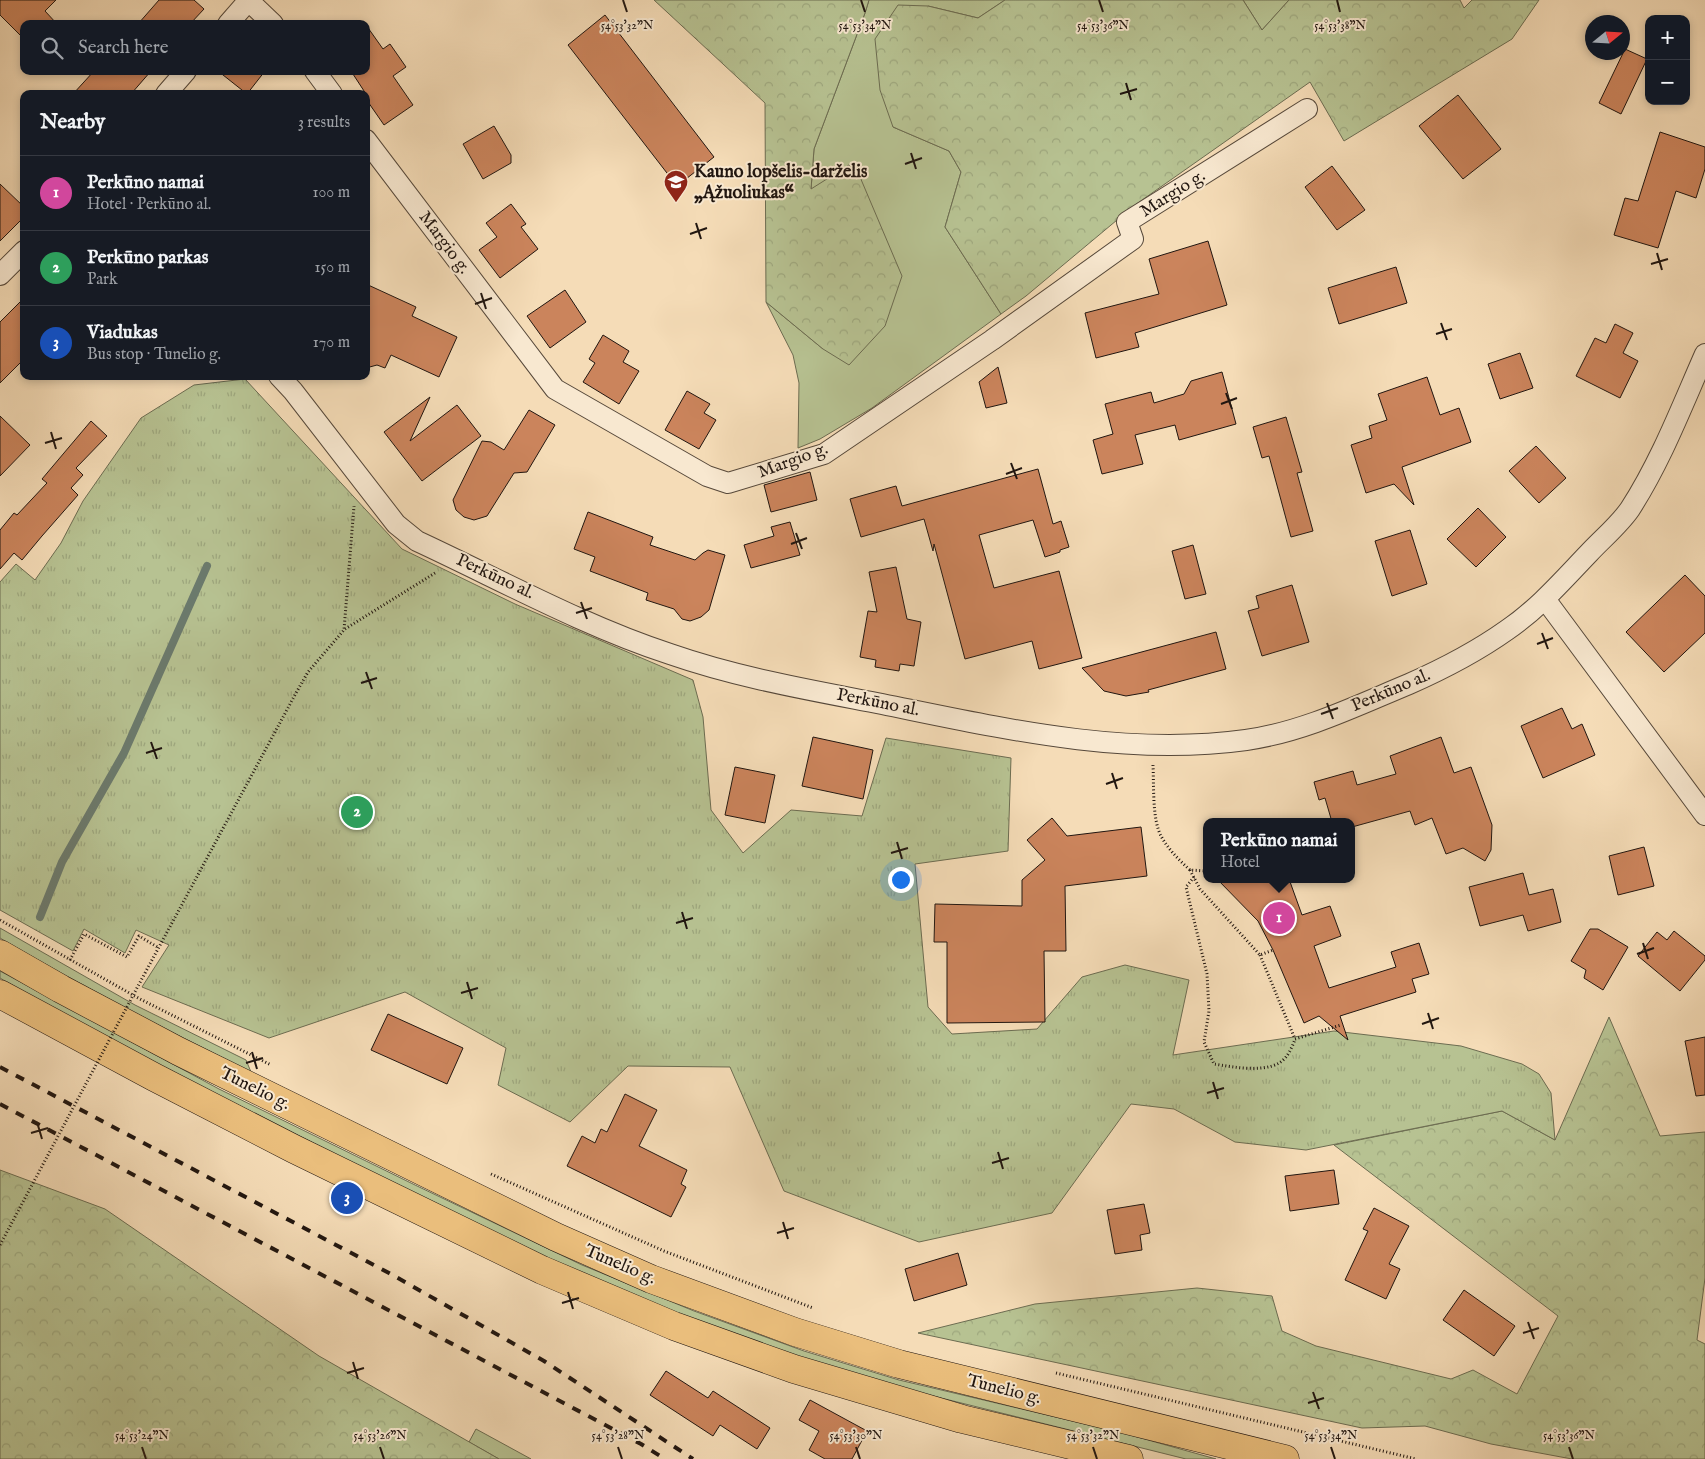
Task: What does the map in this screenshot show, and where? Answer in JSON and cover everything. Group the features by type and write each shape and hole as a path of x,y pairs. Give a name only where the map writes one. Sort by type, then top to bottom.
{"main road":[{"name":"Tunelio g.","path":"0,954 61,989 178,1051 556,1238 651,1279 795,1332 899,1364 1285,1459"},
{"name":"Tunelio g.","path":"0,994 154,1077 294,1149 542,1270 674,1326 794,1369 962,1419 1129,1459"}],"street":[{"path":"232,20 249,0 269,20"},
{"path":"169,90 183,75"},
{"path":"317,75 329,90"},
{"name":"Margio g.","path":"370,145 555,390 706,476 728,483 824,454 992,340 1133,239 1127,222 1307,109"},
{"path":"0,275 20,255"},
{"name":"Perkūno al.","path":"283,380 396,524 417,541 596,626 668,654 741,676 1029,732 1094,741 1180,746 1247,740 1284,732 1339,713 1448,666 1510,629 1545,599 1628,512 1656,462 1705,354"},
{"path":"1545,599 1705,815"}],"path":[{"path":"344,630 357,473"},
{"path":"0,1245 308,672 344,630 456,559"},
{"path":"1151,745 1156,817 1160,836 1174,855 1190,870 1200,889 1260,955 1296,1039"},
{"path":"1190,870 1203,871"},
{"path":"1194,877 1186,886 1207,974 1209,1011 1204,1042 1214,1064 1238,1068 1268,1068 1285,1058 1296,1039 1341,1026"},
{"path":"0,920 140,999 279,1069"},
{"path":"70,960 84,934 127,957 139,936 159,948"},
{"path":"1260,955 1273,950"},
{"path":"490,1173 664,1251 821,1311"},
{"path":"1048,1372 1416,1459"}],"green space":[{"path":"654,0 869,0 814,149 811,189 849,165 860,177 902,276 885,326 849,365 823,349 766,302 765,103"},
{"path":"869,0 1005,0 978,18 928,6 893,127 949,151 961,172 945,227 1001,314 872,408 820,439 798,448 799,383 793,355 766,302 823,349 849,165 811,190 814,149"},
{"path":"1005,0 1243,0 1262,30 1289,0 1460,0 1464,8 1472,0 1539,0 1512,39 1344,141 1310,82 1135,205 1026,296 1001,314 945,227 961,172 949,151 893,127 880,90 875,39 898,5 928,6 978,18"},
{"path":"1243,0 1289,0 1262,30"},
{"path":"246,380 402,549 515,604 693,680 703,717 711,810 743,853 791,810 862,816 886,738 1011,758 1008,851 915,864 928,1007 952,1034 1037,1029 1082,977 1125,965 1189,980 1173,1055 1334,1031 1461,1046 1522,1064 1539,1074 1551,1093 1555,1140 1502,1111 1306,1150 1235,1142 1174,1109 1131,1104 1052,1213 919,1242 784,1191 730,1067 628,1066 570,1122 498,1085 506,1048 405,992 269,1038 142,987 169,945 136,930 125,953 84,929 73,951 0,910 0,582 16,564 35,580 61,543 83,501 141,418 194,385"},
{"path":"0,928 135,1005 246,1060 251,1072 124,1007 31,956 0,938"},
{"path":"0,971 219,1089 582,1265 694,1311 804,1351 899,1380 1123,1433 1216,1459 1186,1459 897,1387 802,1358 691,1319 578,1273 413,1193 97,1034 0,978"},
{"path":"1609,1017 1660,1136 1705,1132 1705,1278 1697,1340 1705,1344 1705,1459 1572,1459 1491,1444 1425,1426 1362,1428 918,1333 1035,1304 1197,1288 1272,1296 1282,1331 1316,1346 1451,1379 1473,1370 1517,1394 1558,1316 1334,1145 1502,1111 1555,1140"},
{"path":"0,1170 105,1209 319,1356 499,1459 0,1459"},
{"path":"476,1429 531,1459 499,1459 469,1442"}],"building":[{"path":"0,0 56,0 45,11 53,20 20,20 20,35 0,15"},
{"path":"159,0 194,0 204,9 194,20 142,20"},
{"path":"605,15 714,157 677,186 568,45"},
{"path":"370,31 383,49 390,44 406,67 393,76 413,105 384,125 370,105 370,90 363,90 354,75 370,75"},
{"path":"1630,51 1645,58 1645,63 1621,114 1599,103 1620,60 1630,60"},
{"path":"90,75 148,75 134,90 77,90"},
{"path":"223,75 262,75 250,90 242,90"},
{"path":"1458,95 1501,149 1463,179 1419,126"},
{"path":"494,126 511,155 511,163 483,179 463,144"},
{"path":"1660,132 1705,147 1705,169 1696,198 1676,191 1658,248 1614,235 1625,198 1638,201"},
{"path":"1332,166 1365,210 1337,230 1305,187"},
{"path":"0,184 20,203 20,221 0,241"},
{"path":"511,204 526,224 521,227 538,249 500,278 479,250 497,237 486,223"},
{"path":"1208,241 1227,305 1135,333 1139,347 1096,358 1085,313 1159,294 1149,259"},
{"path":"1396,267 1407,303 1339,324 1328,288"},
{"path":"370,286 416,307 412,316 457,337 439,377 391,355 385,368 377,365 370,367"},
{"path":"565,290 586,322 550,348 527,316"},
{"path":"20,302 20,363 0,383 0,322"},
{"path":"1615,324 1633,333 1623,353 1638,361 1620,398 1576,376 1595,338 1606,343"},
{"path":"603,335 629,351 623,362 639,371 619,404 583,382 595,363 589,359"},
{"path":"1520,353 1533,388 1500,399 1488,364"},
{"path":"998,367 1007,403 986,408 979,382"},
{"path":"1222,372 1236,424 1179,440 1175,425 1135,435 1143,464 1102,474 1093,440 1113,434 1105,404 1151,392 1154,403 1184,394 1191,381"},
{"path":"1427,377 1440,415 1459,408 1471,442 1402,467 1414,505 1394,484 1366,493 1351,445 1372,438 1369,426 1387,420 1378,394"},
{"path":"687,391 710,404 704,413 716,420 699,449 665,430"},
{"path":"430,397 410,441 457,405 481,436 422,481 384,432"},
{"path":"529,410 555,425 527,472 514,473 487,516 474,520 464,517 456,510 453,500 482,441 491,442 504,450"},
{"path":"0,416 30,445 0,476"},
{"path":"1286,417 1302,472 1297,473 1313,531 1291,537 1269,456 1262,458 1253,427"},
{"path":"91,421 107,436 76,468 83,475 71,488 78,495 22,560 14,553 0,569 0,530 14,513 17,515 47,483 42,479"},
{"path":"1536,446 1566,478 1539,503 1509,471"},
{"path":"1038,469 1053,524 1061,521 1069,547 1045,557 1033,520 979,535 994,588 1059,571 1082,658 1039,669 1032,641 965,659 934,544 933,551 924,519 861,537 850,499 896,486 902,506"},
{"path":"810,472 817,500 771,512 764,485"},
{"path":"1478,508 1506,537 1476,567 1447,539"},
{"path":"588,512 653,537 650,545 695,560 708,550 725,555 709,610 701,617 690,621 682,619 674,609 646,600 648,593 590,571 595,557 574,549"},
{"path":"790,522 800,555 751,568 744,545 774,536 771,527"},
{"path":"1410,530 1427,584 1392,596 1375,541"},
{"path":"1193,545 1206,594 1185,599 1172,551"},
{"path":"896,567 907,619 921,622 914,666 900,664 899,671 875,667 876,660 860,657 868,611 877,612 869,572"},
{"path":"1685,575 1705,596 1705,633 1664,672 1626,632"},
{"path":"1292,585 1309,642 1262,656 1248,611 1259,608 1256,596"},
{"path":"1216,632 1226,669 1148,690 1149,692 1126,696 1104,691 1082,668"},
{"path":"1562,708 1572,729 1582,724 1595,755 1543,778 1521,726"},
{"path":"813,737 873,750 863,799 802,786"},
{"path":"1441,737 1454,773 1471,767 1492,825 1491,850 1485,861 1463,848 1446,854 1432,818 1415,825 1410,811 1355,826 1355,818 1331,818 1325,798 1319,800 1314,782 1353,771 1357,785 1396,774 1390,756"},
{"path":"735,767 775,775 765,823 725,815"},
{"path":"1052,818 1067,836 1141,827 1147,876 1065,886 1066,951 1044,951 1045,1022 947,1023 947,942 934,942 935,904 1022,906 1022,880 1045,860 1027,840"},
{"path":"1644,847 1654,886 1618,895 1609,856"},
{"path":"1523,873 1529,895 1553,889 1561,922 1528,931 1523,915 1480,926 1469,887"},
{"path":"1221,883 1290,883 1302,915 1330,906 1341,936 1314,946 1329,988 1396,967 1391,952 1419,943 1429,974 1412,979 1416,992 1340,1016 1348,1040 1319,1016 1304,1023 1273,950 1258,921"},
{"path":"1590,929 1598,929 1628,947 1603,990 1584,978 1586,970 1571,961"},
{"path":"1674,931 1705,956 1705,960 1680,991 1638,956 1657,932 1667,940"},
{"path":"388,1014 463,1048 447,1084 371,1050"},
{"path":"1705,1037 1705,1095 1696,1096 1685,1041"},
{"path":"625,1094 657,1110 639,1146 687,1170 681,1184 686,1187 671,1217 567,1166 582,1136 595,1143 601,1129 607,1132"},
{"path":"1334,1170 1339,1204 1290,1211 1285,1176"},
{"path":"1144,1204 1150,1233 1140,1235 1142,1250 1115,1254 1107,1210"},
{"path":"1374,1208 1409,1226 1389,1264 1400,1269 1386,1299 1345,1280 1368,1231 1363,1229"},
{"path":"958,1253 967,1285 914,1301 905,1269"},
{"path":"1464,1290 1515,1326 1494,1356 1443,1320"},
{"path":"666,1371 708,1398 713,1391 770,1428 757,1449 720,1425 713,1436 650,1395"},
{"path":"810,1400 867,1431 852,1459 825,1459 809,1450 819,1431 799,1420"}],"waterway":[{"path":"40,917 62,862 124,753 207,566"}],"railway":[{"path":"0,1067 389,1273 544,1361 693,1459"},
{"path":"0,1104 641,1444 665,1459"}],"place":[{"name":"Kauno lopšelis-darželis „Ąžuoliukas“","path":"676,203"},
{"name":"Perkūno parkas","path":"357,812"},
{"name":"Perkūno namai","path":"1279,918"},
{"name":"Viadukas","path":"347,1198"}]}
